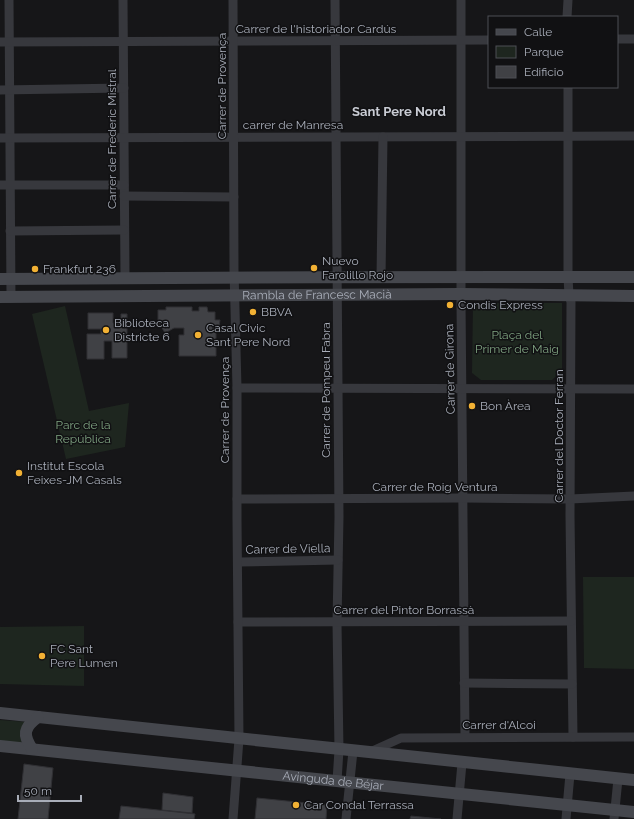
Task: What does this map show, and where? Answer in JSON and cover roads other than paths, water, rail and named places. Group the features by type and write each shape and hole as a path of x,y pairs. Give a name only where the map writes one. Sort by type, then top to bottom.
{"main road":[{"name":"Rambla de Francesc Macià","path":"5,279 125,277 634,277"},
{"name":"Rambla de Francesc Macià","path":"5,297 461,294 634,296"},
{"path":"1,713 339,750 634,780"},
{"path":"32,749 27,741 25,733 28,726 38,717"},
{"name":"Avinguda de Béjar","path":"2,746 567,805 614,814 634,812"}],"street":[{"path":"5,297 5,279 10,231 5,185 4,42 9,0"},
{"name":"Carrer de Frederic Mistral","path":"123,0 125,277"},
{"name":"Carrer de Provença","path":"233,0 234,277 237,388 240,739 233,819"},
{"name":"Carrer de Pompeu Fabra","path":"335,0 339,750 337,781"},
{"name":"Carrer de Girona","path":"461,0 461,294 465,737"},
{"path":"568,0 568,16"},
{"path":"618,39 634,39"},
{"name":"Carrer de l'historiador Cardús","path":"4,42 488,40"},
{"path":"5,90 124,88"},
{"name":"Carrer del Doctor Ferran","path":"568,88 568,277 571,302 570,499 573,737"},
{"name":"carrer de Manresa","path":"5,138 634,136"},
{"path":"381,278 383,137"},
{"path":"5,185 124,185"},
{"path":"124,196 234,197"},
{"path":"10,231 124,230"},
{"path":"237,388 634,389"},
{"name":"Carrer de Roig Ventura","path":"237,499 570,499 634,496"},
{"name":"Carrer de Viella","path":"238,562 338,560"},
{"name":"Carrer del Pintor Borrassà","path":"238,622 338,623 571,621"},
{"path":"464,683 572,684"},
{"name":"Carrer d'Alcoi","path":"368,753 400,738 634,737"},
{"path":"346,819 353,751"},
{"path":"457,819 462,763"},
{"path":"566,819 570,774"},
{"path":"614,814 618,779"}],"place":[{"name":"Nuevo Farolillo Rojo","path":"314,268"},
{"name":"Frankfurt 236","path":"35,269"},
{"name":"Condis Express","path":"450,305"},
{"name":"BBVA","path":"253,312"},
{"name":"Biblioteca Districte 6","path":"106,330"},
{"name":"Casal Civic Sant Pere Nord","path":"198,335"},
{"name":"Bon Àrea","path":"472,406"},
{"name":"Institut Escola Feixes-JM Casals","path":"19,473"},
{"name":"FC Sant Pere Lumen","path":"42,656"},
{"name":"Car Condal Terrassa","path":"296,805"}],"district":[{"name":"Sant Pere Nord","path":"399,111"}],"park label":[{"name":"Plaça del Primer de Maig","path":"517,342"},
{"name":"Parc de la República","path":"83,432"}]}
